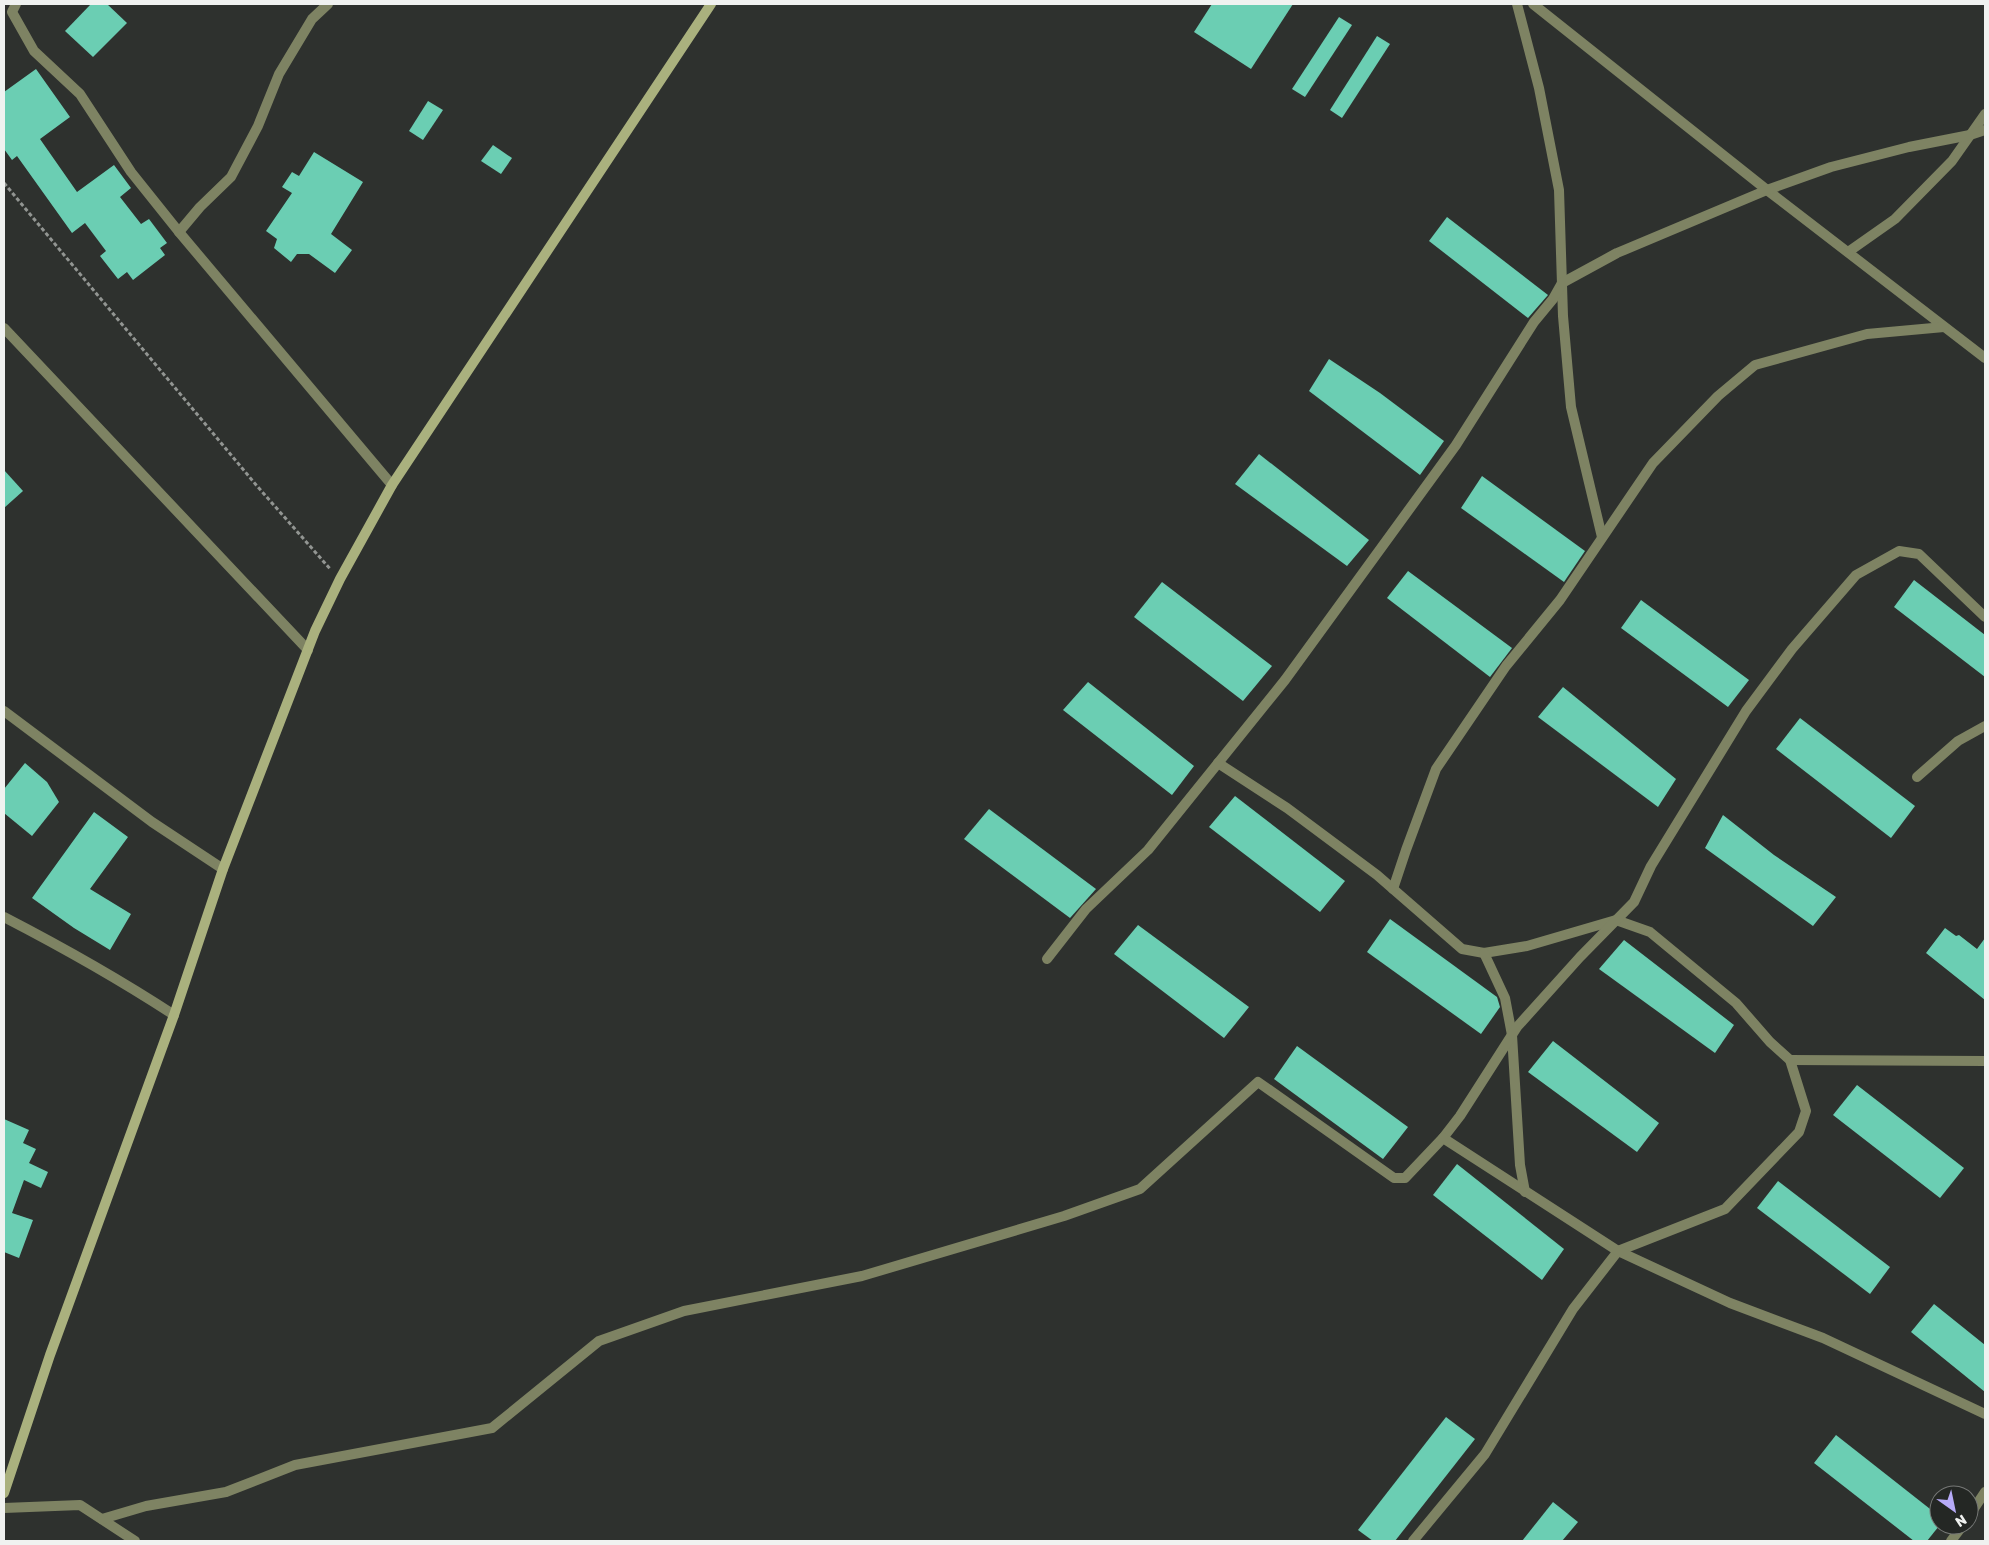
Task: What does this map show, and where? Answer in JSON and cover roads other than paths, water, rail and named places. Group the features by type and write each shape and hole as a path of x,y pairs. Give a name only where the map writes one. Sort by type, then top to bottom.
{"main road":[{"path":"4,1493 50,1355 174,1015 223,869 308,650 340,579 392,485 711,4"}],"street":[{"path":"16,4 12,12 34,51 80,94 131,172 179,232 392,485"},
{"path":"179,232 200,207 231,177 258,126 279,74 312,19 328,4"},
{"path":"1517,4 1539,88 1559,190 1563,316 1571,407 1602,537"},
{"path":"1533,4 1767,190 1985,358"},
{"path":"1848,252 1895,219 1952,161 1985,114"},
{"path":"1047,958 1086,909 1148,850 1285,680 1456,444 1534,322 1553,299 1562,283 1617,253 1767,190 1831,167 1985,130"},
{"path":"1393,890 1436,768 1506,666 1560,600 1654,463 1718,396 1755,365 1867,334 1944,327"},
{"path":"4,328 308,650"},
{"path":"102,1519 146,1506 226,1492 295,1465 492,1428 599,1341 684,1312 862,1276 1064,1216 1140,1188 1258,1082 1394,1178 1405,1178 1443,1138 1460,1116 1512,1035 1580,957 1634,902 1651,866 1746,712 1792,649 1856,575 1899,551 1919,554 1985,617"},
{"path":"4,711 152,822 223,869"},
{"path":"1916,777 1958,741 1985,726"},
{"path":"1218,763 1286,808 1393,890 1462,949 1484,953 1527,946 1616,920 1650,932 1736,1003 1770,1042 1790,1060 1806,1111 1799,1132 1725,1209 1618,1251 1573,1309 1485,1454 1413,1541"},
{"path":"4,917 119,980 174,1015"},
{"path":"1484,953 1505,998 1512,1035 1520,1165 1525,1192"},
{"path":"1790,1060 1985,1061"},
{"path":"1443,1138 1618,1251 1730,1303 1823,1338 1985,1414"},
{"path":"4,1508 80,1505 135,1541"}]}
